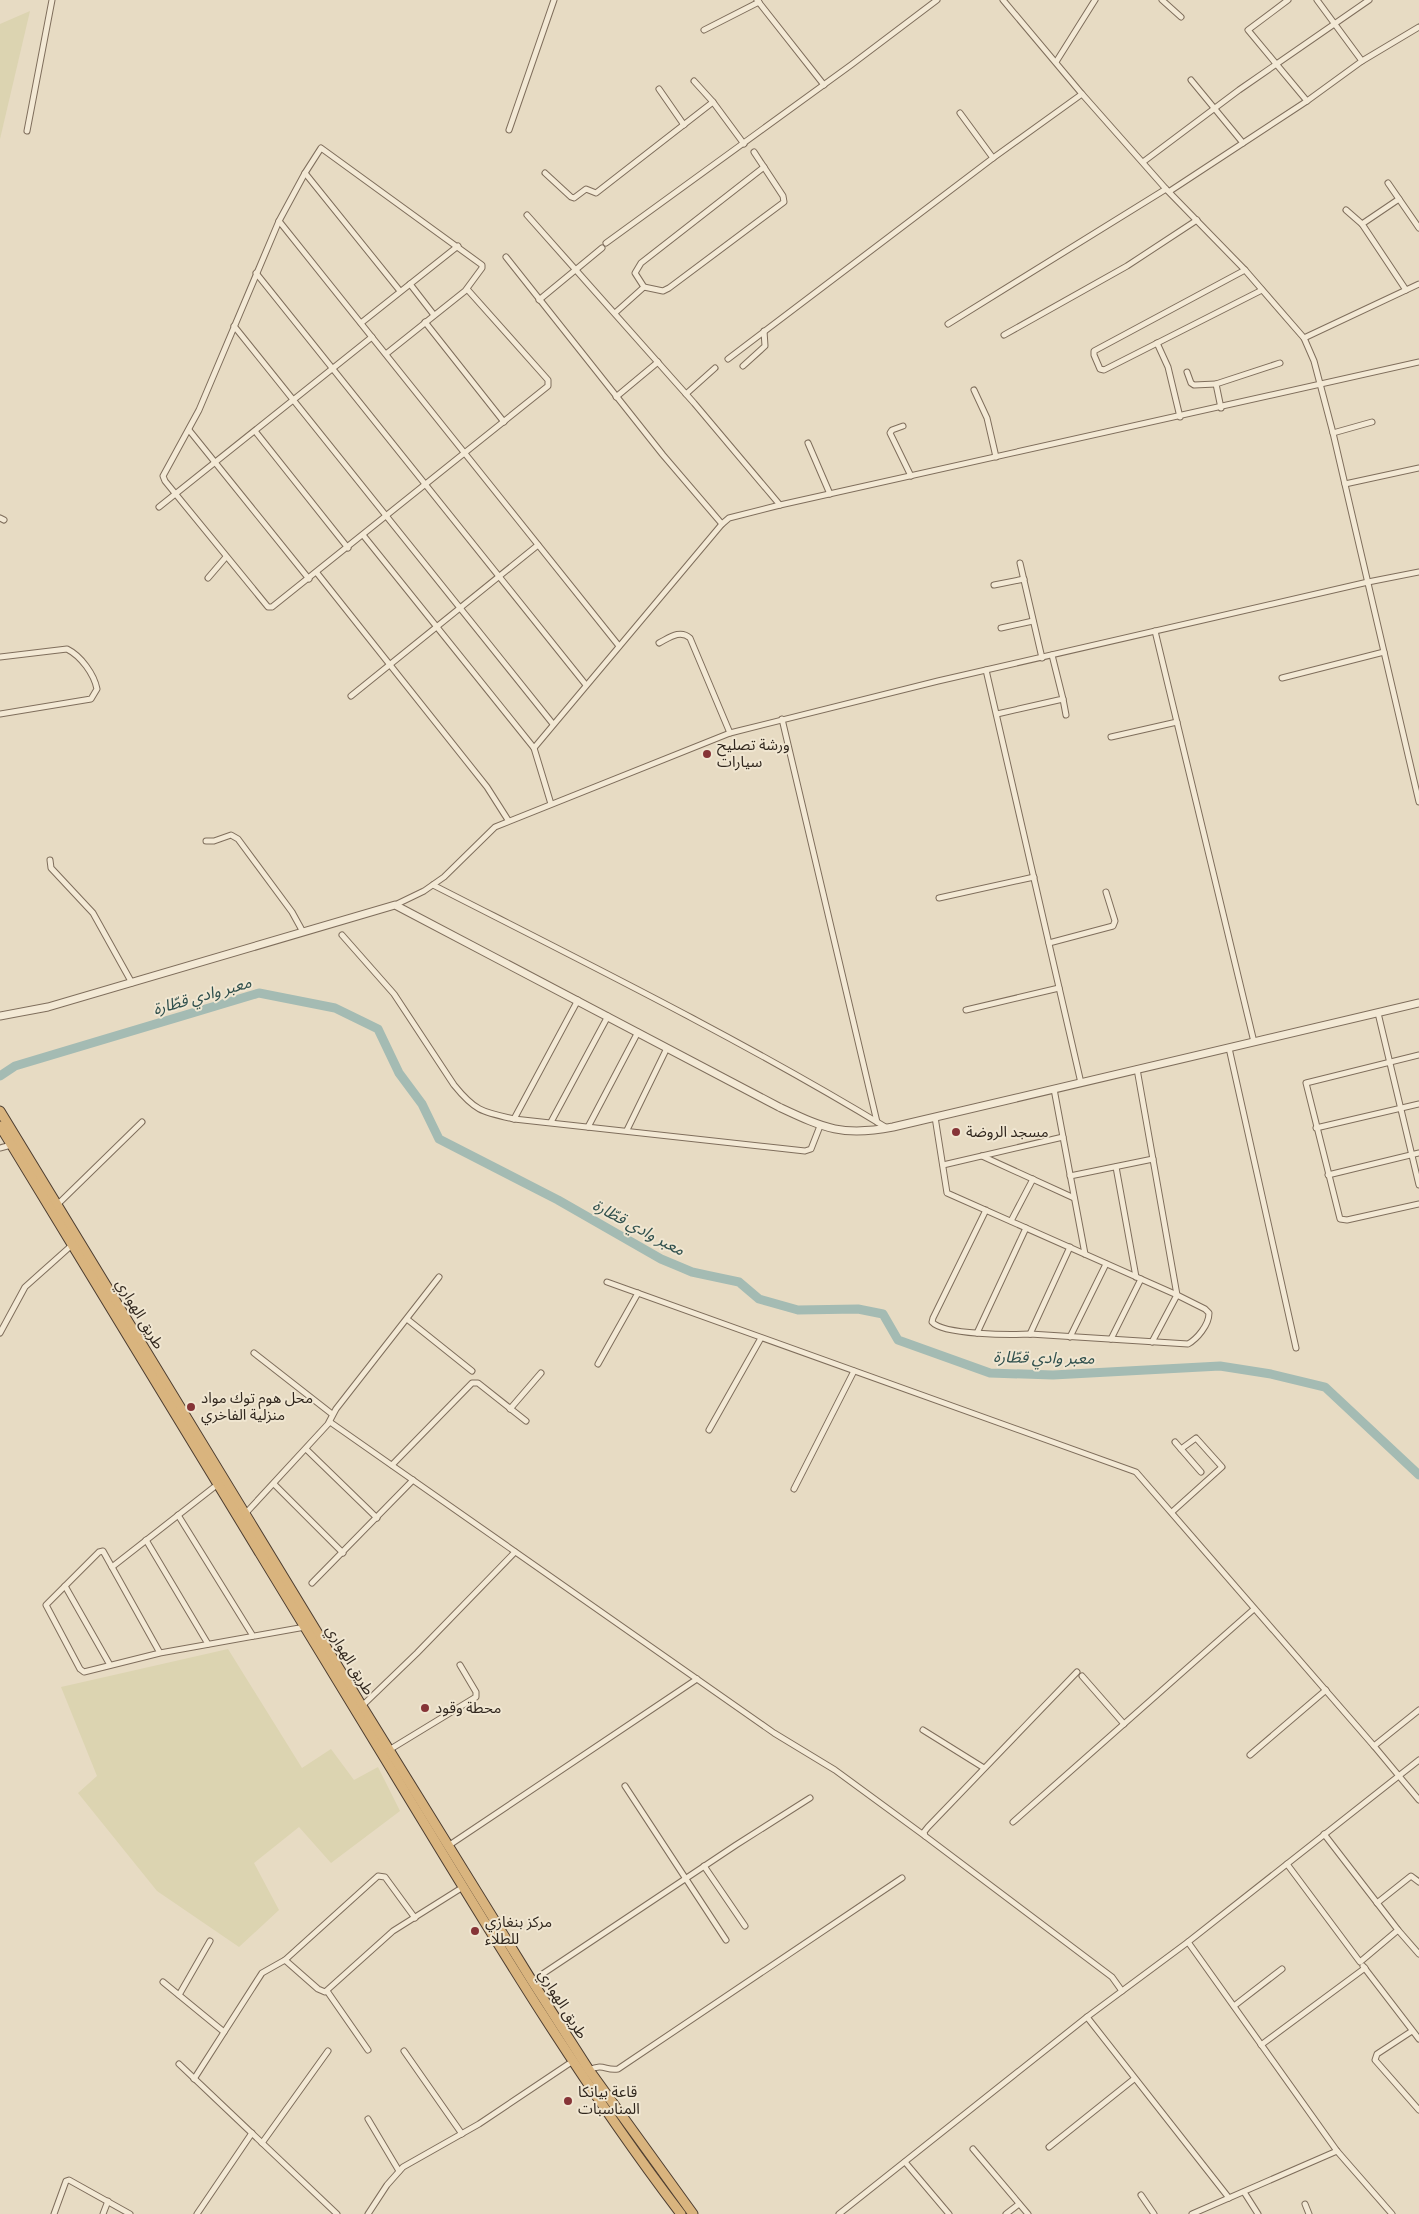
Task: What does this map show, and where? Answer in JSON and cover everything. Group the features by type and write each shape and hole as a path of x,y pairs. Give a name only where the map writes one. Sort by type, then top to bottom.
{"highway":[{"name":"طريق الهواري","path":"0,1111 58,1205 182,1417 218,1484 463,1887 573,2061 602,2095 692,2214"},
{"name":"طريق الهواري","path":"0,1126 72,1245 245,1514 448,1846 589,2070 646,2168 681,2214"}],"street":[{"path":"28,131 52,0"},
{"path":"509,130 554,0"},
{"path":"539,300 604,245 744,144 937,0"},
{"path":"1003,0 1082,94 1168,190 1245,270 1304,338 1314,361 1333,433 1419,802"},
{"path":"1056,62 1095,0"},
{"path":"1162,0 1181,17"},
{"path":"1288,0 1248,30 1275,66 1307,102"},
{"path":"1317,0 1362,61"},
{"path":"1143,162 1215,108 1369,0"},
{"path":"704,30 758,1 824,85"},
{"path":"948,324 1243,143 1307,102 1362,61 1419,26"},
{"path":"1191,80 1243,143"},
{"path":"694,81 700,85 744,144"},
{"path":"659,89 684,125"},
{"path":"728,359 993,158 1082,94"},
{"path":"546,173 571,197 574,198 586,190 596,193 713,102"},
{"path":"960,113 993,158"},
{"path":"386,354 467,289 482,268 482,265 324,149 318,151 279,221 189,430 163,476 226,558 268,607 272,607 317,573 547,387 549,382 467,289"},
{"path":"754,152 764,167 783,196 784,202 669,288 663,291 644,287 635,273 635,269 640,263 764,167"},
{"path":"305,173 400,292"},
{"path":"1388,183 1419,228"},
{"path":"1362,224 1400,199"},
{"path":"1346,210 1362,224 1406,290"},
{"path":"528,215 686,394 780,505"},
{"path":"1004,335 1127,266 1197,220"},
{"path":"279,221 619,646"},
{"path":"361,323 458,246"},
{"path":"506,257 692,491 722,524"},
{"path":"1245,270 1094,351 1100,369 1104,370 1262,290"},
{"path":"256,273 586,685"},
{"path":"410,284 434,315"},
{"path":"1304,338 1419,284"},
{"path":"615,313 644,287"},
{"path":"426,322 504,422"},
{"path":"234,326 553,724"},
{"path":"743,366 765,346 764,331"},
{"path":"159,507 372,337"},
{"path":"1157,343 1168,367 1180,417"},
{"path":"616,396 658,362"},
{"path":"534,748 729,518 1419,362"},
{"path":"1188,372 1191,383 1194,385 1216,384 1280,363"},
{"path":"686,394 715,368"},
{"path":"1216,384 1221,408"},
{"path":"974,390 987,418 996,457"},
{"path":"1333,433 1372,422"},
{"path":"903,426 892,430 890,433 911,476"},
{"path":"189,430 309,579"},
{"path":"255,431 348,548"},
{"path":"808,443 830,494"},
{"path":"1345,484 1419,468"},
{"path":"363,535 534,748 551,804"},
{"path":"351,696 538,545"},
{"path":"208,578 226,558"},
{"path":"1020,563 1042,658"},
{"path":"0,1016 48,1008 412,898 456,867 488,831 508,820 730,733 986,670 1368,582 1419,572"},
{"path":"317,573 487,787 508,820"},
{"path":"994,585 1024,579"},
{"path":"1001,628 1033,621"},
{"path":"1155,631 1254,1042"},
{"path":"658,643 678,634 686,634 690,638 730,733"},
{"path":"0,658 68,649 83,661 97,689 96,694 91,698 0,714"},
{"path":"1282,678 1384,652"},
{"path":"1052,655 1066,715"},
{"path":"986,670 1080,1083"},
{"path":"996,714 1063,699"},
{"path":"782,719 877,1122"},
{"path":"1111,738 1177,722"},
{"path":"206,841 214,841 230,836 238,839 292,912 302,932"},
{"path":"50,860 51,868 93,913 132,983"},
{"path":"939,898 1034,877"},
{"path":"433,885 692,1018 887,1128"},
{"path":"1049,942 1113,926 1115,920 1106,892"},
{"path":"395,904 668,1048 820,1126 837,1131 858,1132 887,1128 1419,1003"},
{"path":"342,935 394,994 465,1099 480,1110 514,1119 805,1151 811,1149 820,1126"},
{"path":"966,1010 1059,988"},
{"path":"514,1119 578,1000"},
{"path":"1378,1013 1419,1185"},
{"path":"551,1122 608,1016"},
{"path":"588,1127 638,1032"},
{"path":"627,1130 668,1048"},
{"path":"1229,1048 1296,1348"},
{"path":"1419,1055 1306,1083 1338,1216 1343,1220 1419,1204"},
{"path":"1137,1069 1177,1295 1152,1342"},
{"path":"1054,1089 1085,1254"},
{"path":"1316,1128 1419,1104"},
{"path":"935,1117 947,1193 986,1210 1011,1221 1026,1228 1070,1247 1177,1295 1205,1309 1209,1314 1209,1318 1195,1340 1188,1344 1030,1334 977,1333 935,1325 932,1322 986,1210"},
{"path":"58,1205 142,1122"},
{"path":"943,1165 1063,1137"},
{"path":"0,1148 12,1145"},
{"path":"1328,1175 1419,1153"},
{"path":"982,1156 1074,1198"},
{"path":"1070,1176 1153,1159"},
{"path":"1112,1339 1138,1278 1116,1166"},
{"path":"1011,1221 1033,1179"},
{"path":"977,1333 1026,1228"},
{"path":"0,1333 25,1287 72,1245"},
{"path":"1030,1334 1070,1247"},
{"path":"1070,1337 1106,1264"},
{"path":"245,1514 330,1422 332,1414 439,1278"},
{"path":"607,1282 1132,1470 1141,1476 1418,1798"},
{"path":"598,1364 638,1293"},
{"path":"407,1319 472,1370"},
{"path":"709,1430 761,1338"},
{"path":"254,1353 332,1414"},
{"path":"794,1489 854,1371"},
{"path":"510,1409 541,1373"},
{"path":"392,1465 472,1383 478,1383 526,1421"},
{"path":"330,1422 774,1733 835,1770 1112,1977 1122,1991"},
{"path":"1172,1512 1222,1467 1196,1438 1181,1449"},
{"path":"1175,1442 1201,1472"},
{"path":"306,1449 378,1518"},
{"path":"312,1583 378,1518 413,1480"},
{"path":"112,1567 218,1484"},
{"path":"274,1484 343,1553"},
{"path":"178,1515 253,1636"},
{"path":"146,1540 208,1644"},
{"path":"160,1653 104,1553 101,1551 46,1606 80,1669 86,1672 160,1653 305,1627"},
{"path":"362,1706 423,1647 515,1552"},
{"path":"65,1586 110,1665"},
{"path":"1013,1822 1254,1609"},
{"path":"389,1750 476,1697 476,1692 460,1665"},
{"path":"925,1836 924,1832 928,1827 1077,1672"},
{"path":"1082,1676 1124,1724"},
{"path":"448,1846 697,1679"},
{"path":"1250,1755 1326,1690"},
{"path":"1374,1746 1419,1710"},
{"path":"924,1730 984,1768"},
{"path":"839,2214 1419,1760"},
{"path":"625,1786 726,1940"},
{"path":"532,1981 810,1798"},
{"path":"1324,1834 1398,1930 1419,1954"},
{"path":"1287,1864 1419,2039"},
{"path":"704,1866 745,1926"},
{"path":"194,2079 264,1971 285,1960 378,1876 385,1877 414,1918"},
{"path":"1376,1902 1411,1876 1419,1882"},
{"path":"589,2070 598,2066 618,2069 902,1878"},
{"path":"285,1960 322,1992 327,1990 394,1931 463,1887"},
{"path":"1360,1962 1398,1930"},
{"path":"179,1995 210,1941"},
{"path":"1188,1942 1337,2151 1392,2214"},
{"path":"1261,2045 1365,1968"},
{"path":"1234,2006 1282,1969"},
{"path":"163,1982 224,2032"},
{"path":"327,1990 368,2050"},
{"path":"1087,2018 1229,2198"},
{"path":"1412,2031 1377,2054 1375,2060 1419,2110"},
{"path":"262,2143 328,2051"},
{"path":"404,2051 462,2134"},
{"path":"368,2214 399,2171 462,2134 573,2061"},
{"path":"179,2064 337,2214"},
{"path":"1048,2147 1134,2079"},
{"path":"368,2119 399,2171"},
{"path":"197,2214 252,2133"},
{"path":"973,2149 1028,2214"},
{"path":"1192,2214 1337,2151"},
{"path":"905,2162 949,2214"},
{"path":"54,2214 66,2181 69,2180 130,2214"},
{"path":"1244,2192 1258,2214"},
{"path":"1140,2195 1154,2214"},
{"path":"103,2214 108,2201"},
{"path":"1006,2214 1019,2204"},
{"path":"1305,2204 1309,2214"}],"shaded area":[{"path":"30,11 0,139 0,24"},
{"path":"228,1649 302,1768 331,1749 354,1780 378,1767 400,1811 331,1863 299,1827 254,1863 279,1910 239,1947 157,1891 78,1793 97,1776 61,1687"}],"waterway":[{"name":"معبر وادي قطّارة","path":"0,1076 15,1066 259,993 335,1008 378,1029 399,1073 422,1104 439,1139 558,1200 661,1259 692,1272 739,1282 759,1299 798,1310 858,1309 883,1314 898,1340 990,1373 1053,1375 1220,1366 1271,1374 1325,1387 1419,1475"}],"place":[{"name":"ورشة تصليح سيارات","path":"707,754"},
{"name":"مسجد الروضة","path":"956,1132"},
{"name":"محل هوم توك مواد منزلية الفاخري","path":"191,1407"},
{"name":"محطة وقود","path":"425,1708"},
{"name":"مركز بنغازي للطلاء","path":"475,1931"},
{"name":"قاعة بيانكا المناسبات","path":"568,2101"}]}
